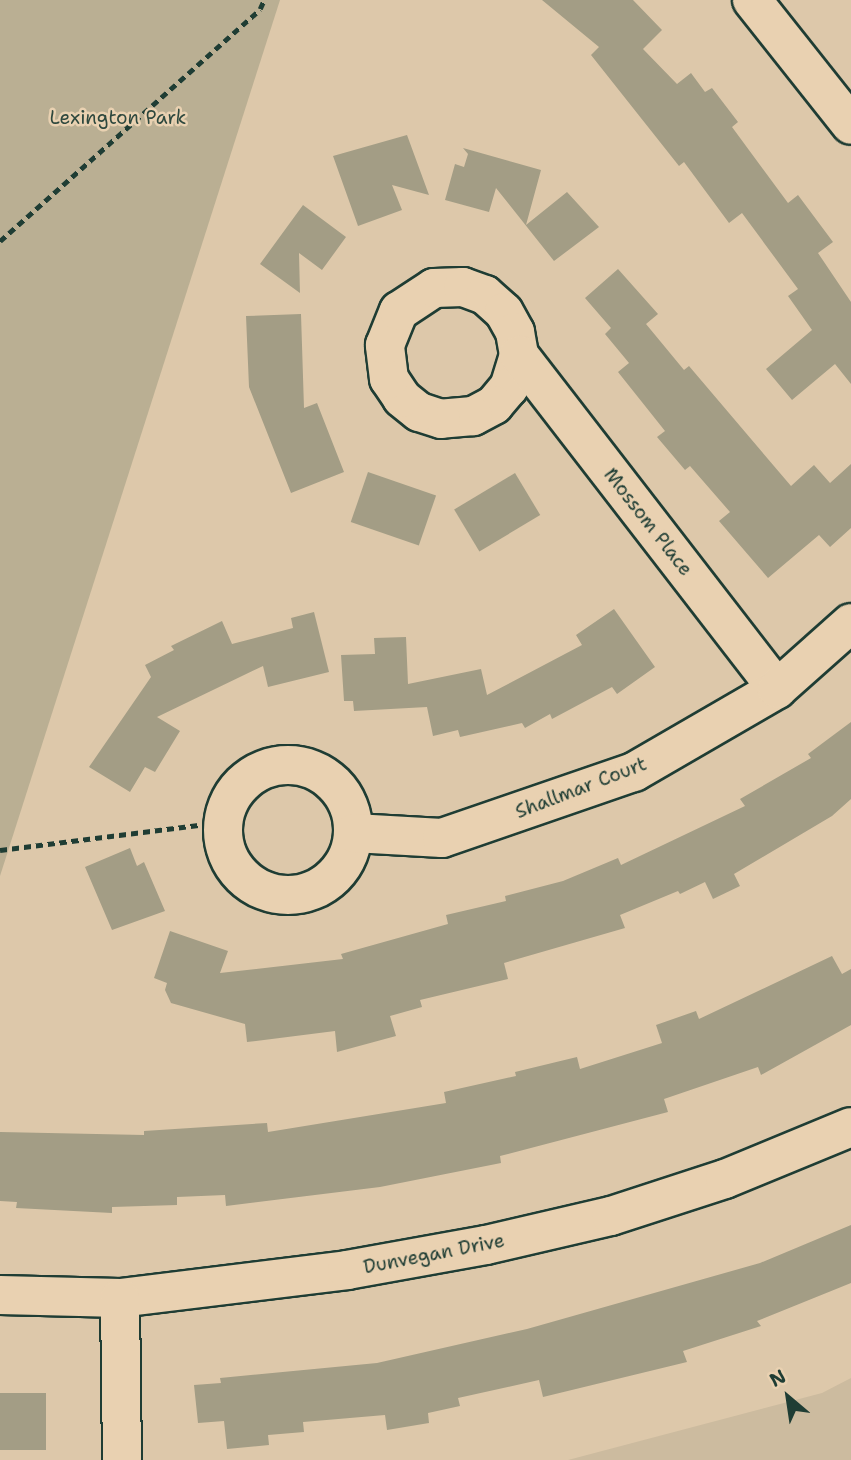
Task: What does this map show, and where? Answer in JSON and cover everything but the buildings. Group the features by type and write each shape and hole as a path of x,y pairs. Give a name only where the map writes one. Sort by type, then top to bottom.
{"street":[{"path":"752,0 846,108"},
{"name":"Mossom Place","path":"519,355 777,689"},
{"name":"Shallmar Court","path":"354,834 442,838 634,772 777,689 851,623"},
{"path":"275,765 299,765 321,773 338,788 353,820 354,834 345,863 330,881 294,896 271,894 236,872 225,852 222,821 237,787 254,774 275,765"},
{"name":"Dunvegan Drive","path":"0,1295 120,1298 347,1270 561,1228 725,1179 851,1127"},
{"path":"120,1298 122,1460"}],"path":[{"path":"0,241 260,9 264,0"},
{"path":"0,850 222,821"}],"shaded area":[{"path":"851,1378 851,1460 568,1460 822,1393"}],"green space":[{"name":"Lexington Park","path":"0,0 280,0 0,876"}]}
